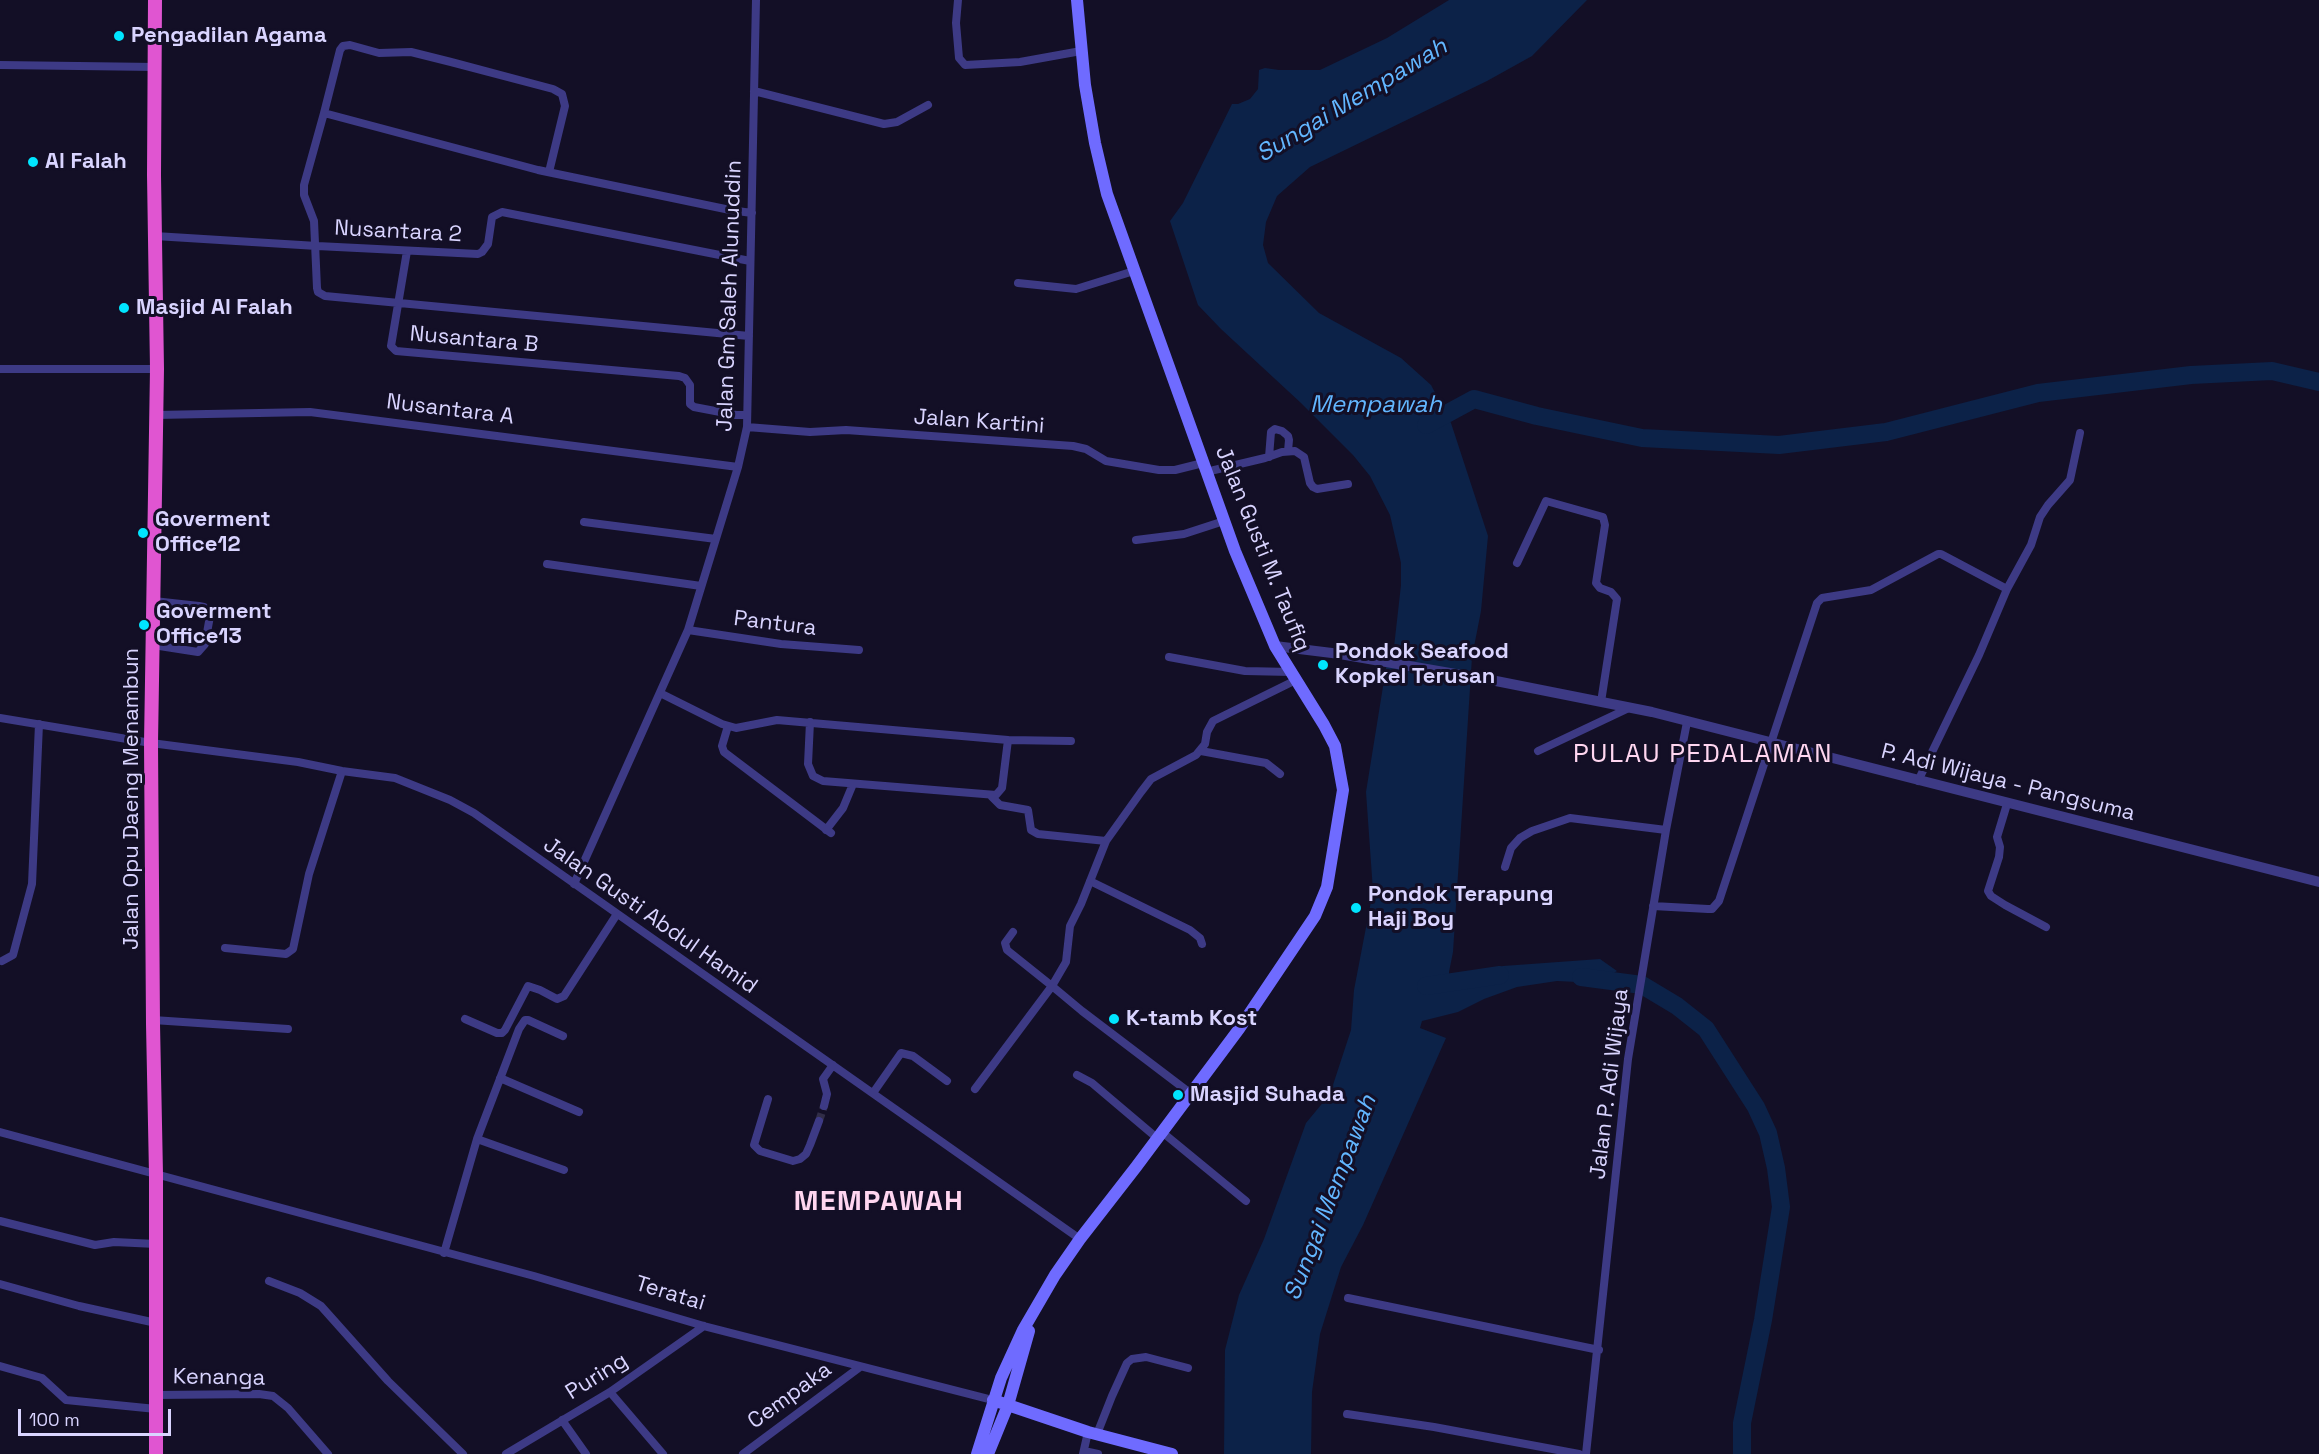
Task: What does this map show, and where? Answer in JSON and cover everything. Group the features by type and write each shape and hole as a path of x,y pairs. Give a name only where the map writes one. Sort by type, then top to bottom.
{"highway":[{"name":"Jalan Opu Daeng Menambun","path":"155,0 157,369 151,743 156,1174 156,1454"}],"main road":[{"name":"Jalan Gusti M. Taufiq","path":"977,1454 993,1400 1015,1346 1033,1312 1080,1239 1239,1029 1305,933 1322,903 1328,887 1343,790 1335,746 1275,646 1224,521 1107,194 1097,154 1077,0"},
{"name":"Jalan Gusti M. Taufiq","path":"988,1454 1008,1405 1033,1312"},
{"name":"Teratai","path":"993,1400 1092,1433 1172,1454"}],"street":[{"name":"Jalan Gm Saleh Alunuddin","path":"574,884 688,630 738,467 747,427 756,0"},
{"path":"958,0 956,23 959,58 965,64 1020,62 1082,51"},
{"path":"407,251 398,304 321,294 317,288 317,246 314,221 304,195 304,185 340,50 343,46 350,45 379,53 411,52 553,89 562,94 565,106 549,172"},
{"path":"0,65 156,68"},
{"path":"754,91 884,124 897,122 928,105"},
{"path":"324,113 549,172 752,213"},
{"name":"Nusantara 2","path":"155,236 478,254 488,244 492,217 502,212 750,261"},
{"path":"1018,283 1076,289 1134,271"},
{"name":"Nusantara B","path":"747,415 694,407 690,404 690,385 685,378 679,376 396,351 391,345 398,304 749,336"},
{"path":"0,369 157,369"},
{"name":"Nusantara A","path":"156,415 310,412 738,467"},
{"name":"Jalan Kartini","path":"747,427 810,432 846,430 1073,446 1123,466 1159,470 1205,467 1269,457 1288,451"},
{"path":"1269,457 1271,432 1275,429 1282,431 1288,436 1288,451 1295,451 1304,457 1313,488 1348,484"},
{"path":"1918,781 1979,655 2007,589 2031,545 2044,510 2070,480 2080,433"},
{"path":"1517,563 1546,501 1603,517 1605,525 1596,583 1599,588 1611,592 1617,599 1601,702"},
{"path":"1136,540 1184,534 1224,521"},
{"path":"584,522 716,539"},
{"path":"1653,906 1708,909 1716,906 1817,603 1823,597 1871,590 1933,556 1941,554 2007,589"},
{"path":"547,564 701,586"},
{"path":"153,645 198,652 205,644 210,616 204,607 154,601"},
{"name":"Pantura","path":"688,630 782,644 859,650"},
{"name":"P. Adi Wijaya - Pangsuma","path":"1275,646 1376,660 1496,681 1629,708 1772,742 2319,882"},
{"path":"1169,657 1245,671 1294,676"},
{"path":"975,1089 1052,986 1066,962 1070,926 1106,841 1151,779 1196,755 1201,750 1213,721 1294,676"},
{"path":"660,693 728,726 742,728 777,720 1008,741 1071,741"},
{"path":"1538,751 1629,708"},
{"name":"Jalan Gusti Abdul Hamid","path":"0,718 151,743 298,762 395,778 450,800 474,813 1080,1239"},
{"path":"810,722 809,770 813,776 823,781 853,784 996,795 1002,788 1008,741"},
{"name":"Jalan P. Adi Wijaya","path":"1586,1454 1599,1350 1603,1291 1628,1059 1665,830 1687,722"},
{"path":"2,961 13,954 32,884 39,724"},
{"path":"728,726 722,747 724,752 828,831 843,808 853,784"},
{"path":"1201,750 1266,763 1280,774"},
{"path":"225,948 286,954 293,949 309,874 342,771"},
{"path":"991,796 1000,805 1028,810 1031,830 1038,834 1106,841"},
{"path":"2007,804 1996,837 2000,847 1999,857 1988,891 1991,896 2005,905 2046,927"},
{"path":"1505,867 1511,848 1520,838 1562,820 1583,819 1665,830"},
{"path":"1090,881 1190,930 1200,938 1202,944"},
{"path":"465,1019 502,1033 528,986 557,999 564,996 617,914"},
{"path":"1013,932 1005,943 1007,950 1082,1011 1190,1093"},
{"path":"153,1020 288,1029"},
{"path":"444,1253 477,1139 519,1029 525,1020 528,1020 563,1036"},
{"path":"873,1093 901,1053 913,1056 946,1080"},
{"path":"824,1106 827,1094 823,1079 833,1065"},
{"path":"1077,1076 1092,1083 1246,1201"},
{"path":"500,1078 579,1112"},
{"path":"768,1099 753,1145 760,1151 793,1161 800,1159 806,1154 819,1121"},
{"name":"Teratai","path":"0,1132 534,1276 704,1326 993,1400"},
{"path":"477,1139 564,1170"},
{"path":"0,1221 95,1245 124,1241 156,1244"},
{"path":"269,1281 300,1293 321,1306 388,1381 463,1454"},
{"path":"0,1284 89,1309 156,1323"},
{"path":"1348,1298 1599,1350"},
{"name":"Puring","path":"506,1454 517,1451 562,1420 610,1392 704,1326"},
{"path":"1098,1454 1084,1452 1127,1363 1132,1359 1146,1357 1188,1368"},
{"name":"Kenanga","path":"0,1366 42,1378 66,1400 156,1402 259,1394 273,1396 288,1408 328,1454"},
{"name":"Cempaka","path":"743,1454 860,1367"},
{"path":"610,1392 663,1454"},
{"path":"1347,1414 1434,1427 1579,1454"},
{"path":"562,1420 586,1454"}],"water":[{"name":"Mempawah","path":"1449,0 1587,0 1532,56 1487,81 1310,167 1277,196 1266,222 1263,245 1268,263 1319,313 1401,358 1431,385 1451,423 1488,536 1481,611 1472,657 1453,952 1449,972 1450,986 1455,988 1503,966 1600,959 1617,971 1597,983 1557,981 1517,987 1484,999 1458,1012 1422,1021 1420,1028 1446,1038 1363,1225 1341,1267 1320,1334 1312,1392 1311,1454 1224,1454 1225,1350 1239,1295 1264,1239 1306,1123 1330,1094 1351,1030 1354,990 1373,891 1366,792 1386,668 1394,647 1401,585 1401,563 1390,515 1370,476 1353,455 1301,403 1198,305 1170,221 1183,203 1232,104 1250,99 1258,89 1259,70 1265,68 1320,70 1387,38"}],"waterway":[{"path":"1426,425 1474,399 1537,416 1642,438 1779,445 1886,432 2038,393 2191,375 2272,371 2319,382"},
{"path":"1426,986 1500,975"},
{"path":"1581,977 1642,985 1677,1006 1706,1029 1756,1107 1768,1133 1776,1168 1781,1207 1763,1320 1742,1423 1742,1454"}],"tunnel":[{"path":"819,1121 824,1106"}],"place":[{"name":"Pengadilan Agama","path":"119,36"},
{"name":"Al Falah","path":"33,162"},
{"name":"Masjid Al Falah","path":"124,308"},
{"name":"Goverment Office12","path":"143,533"},
{"name":"Goverment Office13","path":"144,625"},
{"name":"Pondok Seafood Kopkel Terusan","path":"1323,665"},
{"name":"Pondok Terapung Haji Boy","path":"1356,908"},
{"name":"K-tamb Kost","path":"1114,1019"},
{"name":"Masjid Suhada","path":"1178,1095"}],"district":[{"name":"PULAU PEDALAMAN","path":"1703,755"},
{"name":"MEMPAWAH","path":"879,1202"}],"water label":[{"name":"Sungai Mempawah","path":"1352,101"},
{"name":"Sungai Mempawah","path":"1331,1198"}]}
